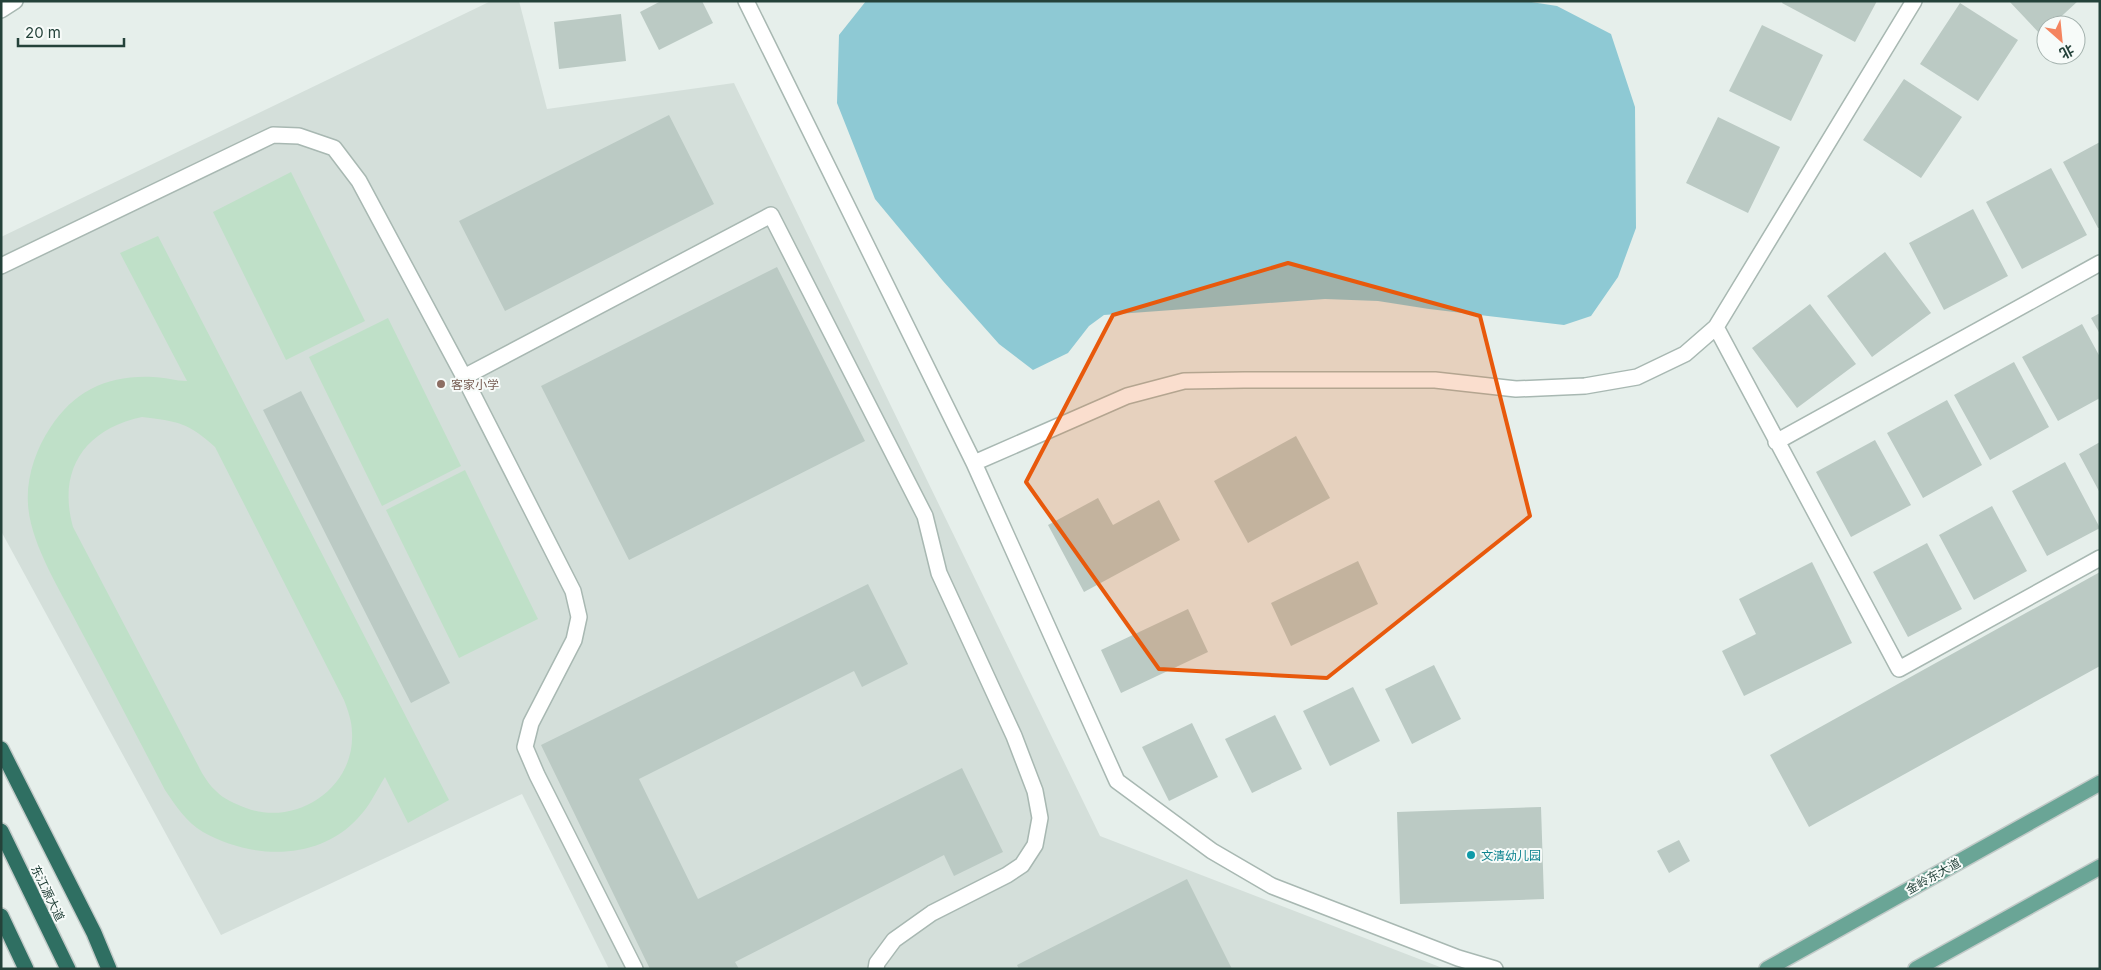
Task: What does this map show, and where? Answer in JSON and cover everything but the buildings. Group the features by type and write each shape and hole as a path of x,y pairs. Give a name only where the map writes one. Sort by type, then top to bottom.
{"highway":[{"path":"1,749 94,933 109,969"},
{"name":"东江源大道","path":"1,831 68,969"},
{"path":"1,916 26,969"}],"main road":[{"name":"金岭东大道","path":"1767,969 2100,783"},
{"path":"1916,969 2100,867"}],"street":[{"path":"1,10 16,1"},
{"path":"746,1 974,463 1117,781 1212,851 1272,886 1458,958 1495,969"},
{"path":"974,463 1127,396 1184,382 1435,380 1516,389 1585,386 1637,377 1685,354 1716,327 1914,1"},
{"path":"1,266 274,135 299,136 334,148 359,181 464,377 573,591 580,617 574,640 531,722 525,747 635,969"},
{"path":"464,377 771,215 925,516 939,574 1014,736 1035,791 1040,818 1035,845 1022,865 932,913 894,940 877,963 876,969"},
{"path":"1776,442 2100,264"},
{"path":"1716,327 1899,669 2100,558"}],"highlighted area":[{"path":"1288,263 1480,316 1530,516 1327,678 1159,669 1026,482 1113,315"}],"shaded area":[{"name":"客家小学","path":"491,1 519,1 547,109 734,83 1100,836 1445,969 609,969 522,794 221,935 1,531 1,237"}],"green space":[{"path":"291,172 365,321 286,360 213,212"},
{"path":"158,236 449,800 408,823 385,777 358,818 342,832 324,843 304,849 284,852 242,847 222,841 197,828 182,813 165,790 56,584 34,535 28,504 30,474 40,445 50,428 70,404 82,395 107,382 137,377 157,377 187,381 120,253","holes":["142,417 182,424 198,433 215,447 344,700 351,720 352,733 350,753 344,771 333,786 319,798 302,807 284,812 265,812 246,808 222,796 210,785 73,527 69,506 69,487 73,470 80,455 91,442 105,431"]},
{"path":"388,318 461,466 382,506 309,357"},
{"path":"465,470 538,619 459,658 386,510"}],"water":[{"path":"866,1 1525,1 1557,6 1611,34 1635,107 1636,228 1618,277 1591,316 1564,325 1378,301 1325,299 1104,315 1089,326 1068,353 1033,370 999,344 943,281 875,199 837,103 839,35"}],"place":[{"name":"客家小学","path":"441,384"},
{"name":"文清幼儿园","path":"1471,855"}]}
